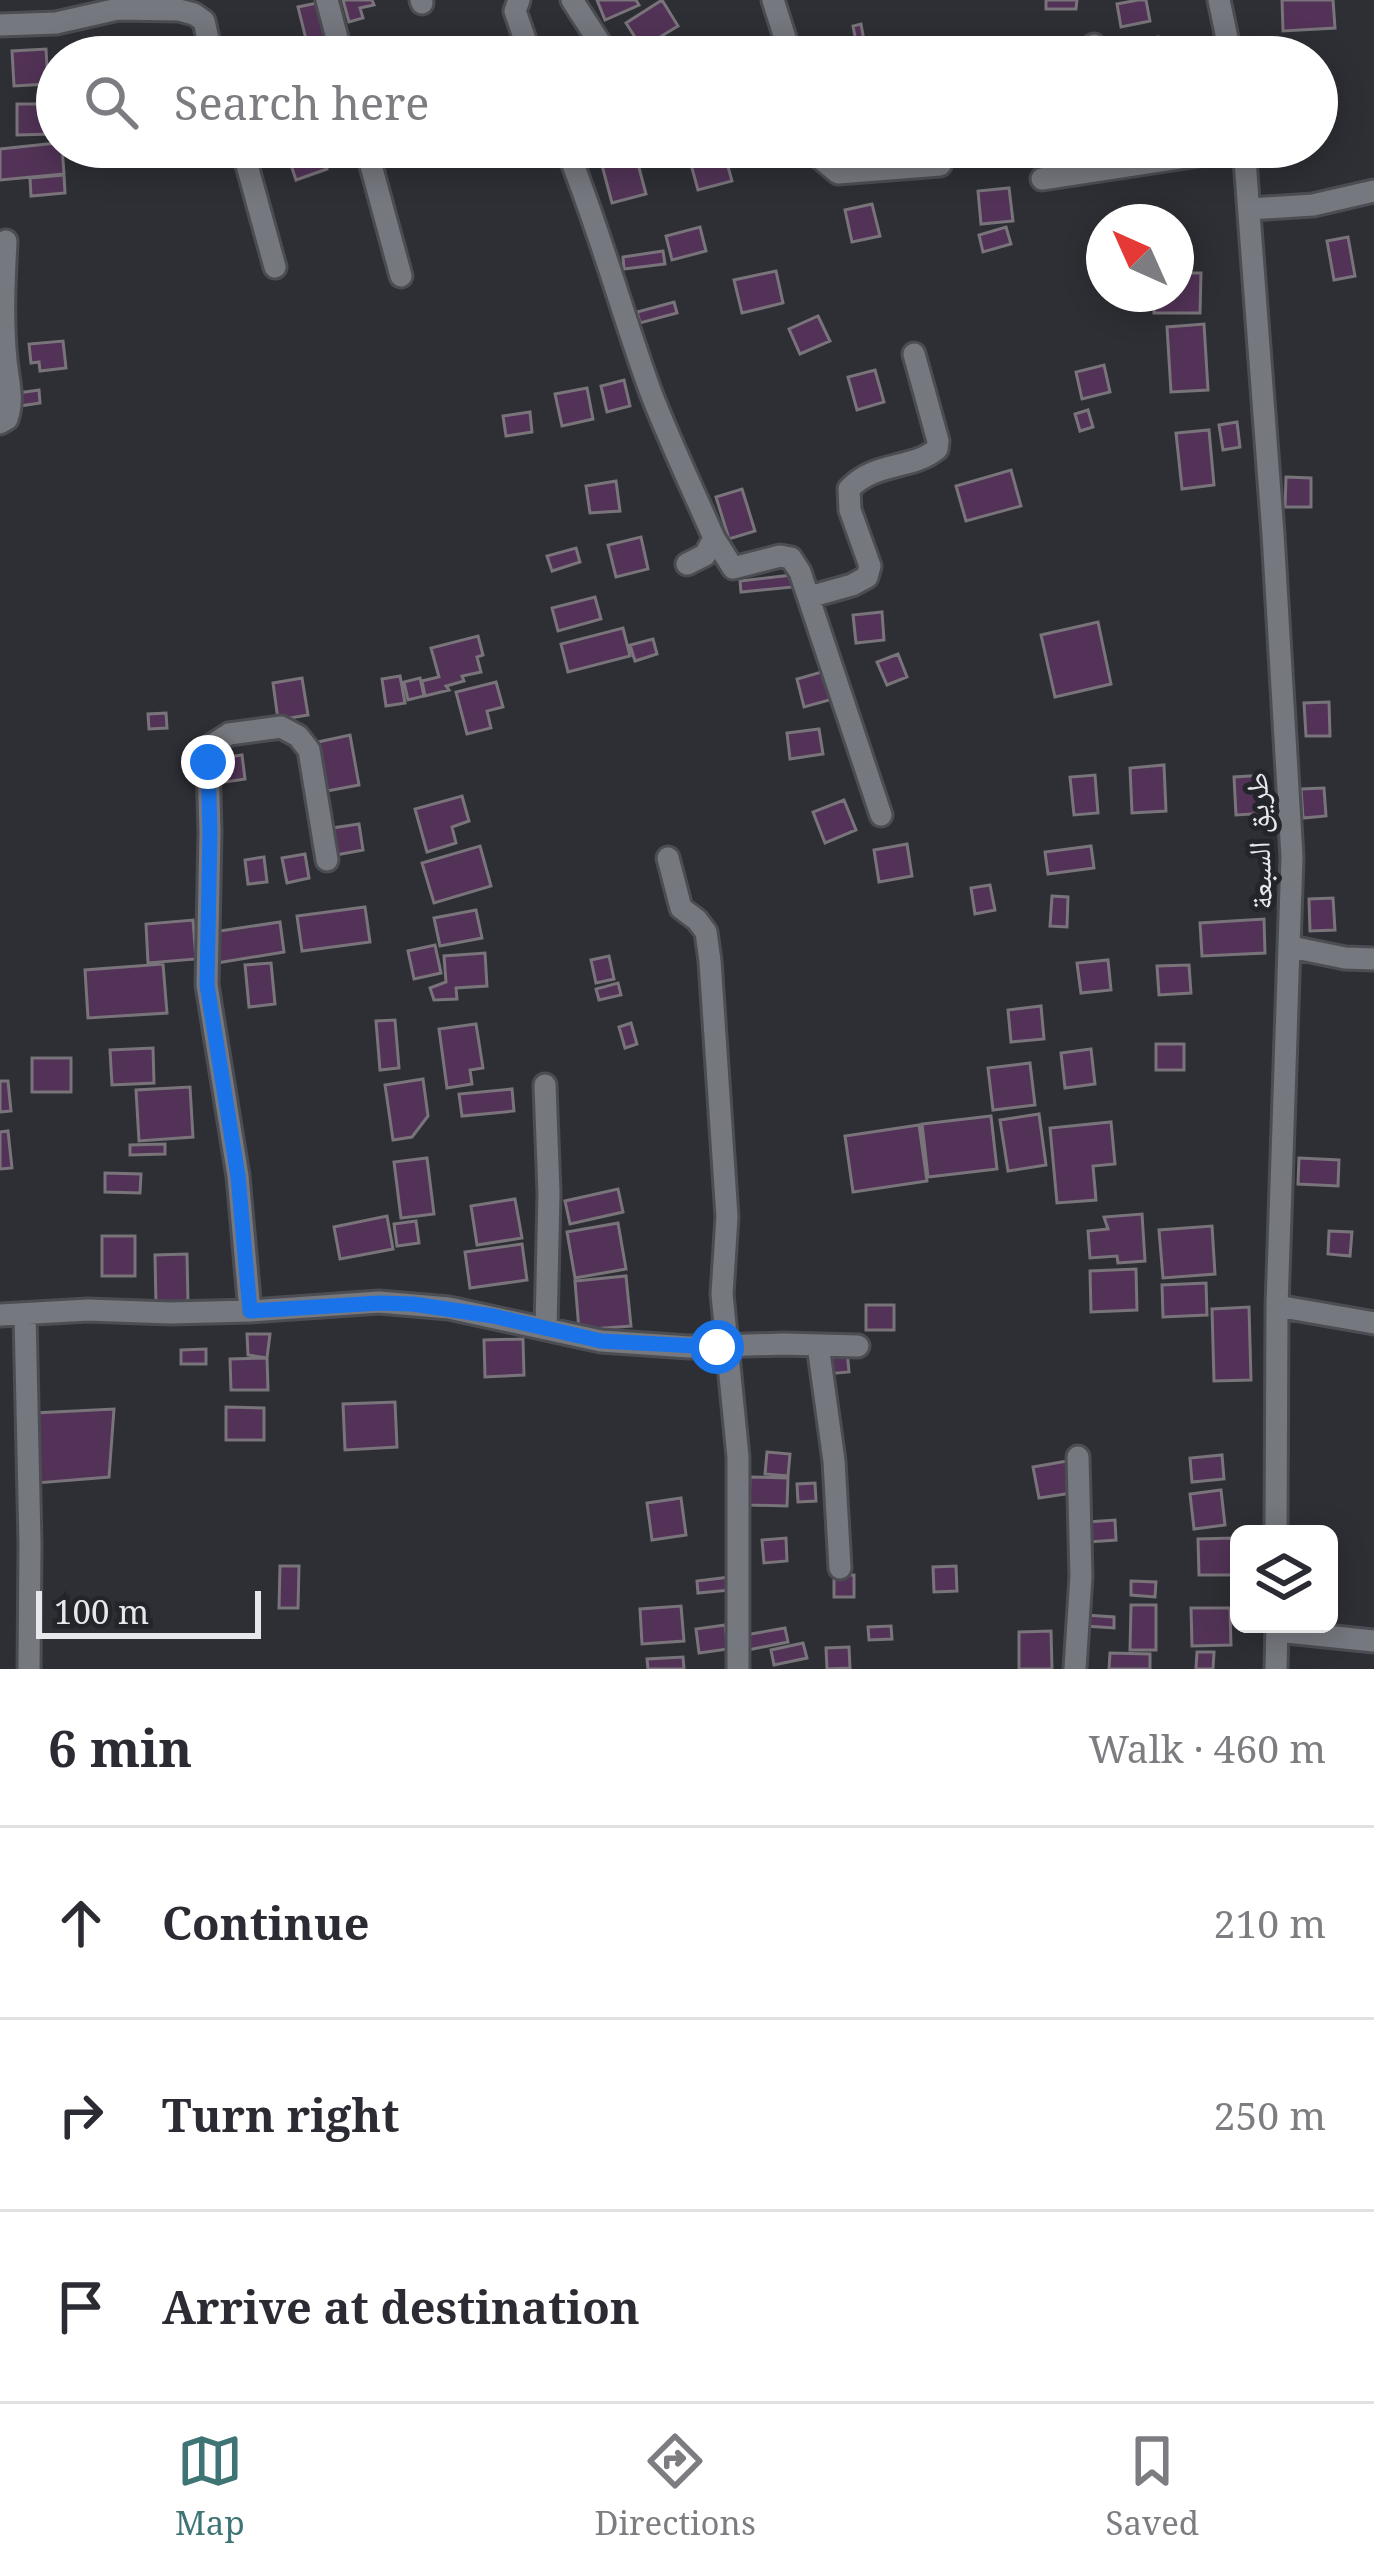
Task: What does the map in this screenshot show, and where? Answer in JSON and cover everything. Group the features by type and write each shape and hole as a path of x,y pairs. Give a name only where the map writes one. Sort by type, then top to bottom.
{"street":[{"path":"327,0 336,36"},
{"path":"519,0 515,11 524,36"},
{"path":"572,0 595,36"},
{"path":"773,0 784,36"},
{"path":"1219,0 1227,36"},
{"path":"0,25 56,23 118,9 179,10 204,21 207,36"},
{"path":"248,168 275,267"},
{"path":"372,168 400,276"},
{"path":"573,168 652,395 714,538 734,568 780,556 791,558 800,572 881,815"},
{"path":"832,168 838,173 902,168"},
{"path":"1042,179 1111,168"},
{"name":"طريق السبعة","path":"1246,168 1290,834 1276,1525"},
{"path":"1250,209 1313,206 1374,191"},
{"path":"0,423 7,419 11,395 5,360 5,241"},
{"path":"809,597 867,577 870,566 850,510 849,489 860,477 937,449 914,354"},
{"path":"687,564 705,555 714,538"},
{"path":"250,1311 238,1176 207,985 207,774 212,746 229,734 281,727 298,736 309,750 327,860"},
{"path":"668,858 681,908 706,932 727,1217 722,1294 738,1457 738,1669"},
{"path":"1291,947 1374,959"},
{"path":"545,1085 549,1176 545,1328"},
{"path":"0,1315 413,1304 601,1341 857,1346"},
{"path":"1277,1306 1374,1323"},
{"path":"25,1314 29,1669"},
{"path":"818,1345 834,1461 839,1568"},
{"path":"1075,1669 1081,1576 1078,1457"},
{"path":"1276,1633 1276,1669"},
{"path":"1315,1633 1374,1642"}],"building":[{"path":"343,0 372,0 374,5 360,8 363,18 349,22"},
{"path":"597,0 636,0 639,5 605,20"},
{"path":"662,0 678,26 662,36 634,36 626,23"},
{"path":"1046,0 1077,0 1076,9 1046,9"},
{"path":"1146,0 1150,21 1121,27 1117,4"},
{"path":"1282,0 1333,0 1335,28 1283,31"},
{"path":"317,3 325,36 305,36 298,7"},
{"path":"861,24 863,36 855,36 853,26"},
{"path":"36,50 36,85 14,86 12,51"},
{"path":"17,104 36,104 36,134 17,135"},
{"path":"36,145 36,168 64,168 64,174 0,180 0,149"},
{"path":"292,168 327,168 327,169 296,180"},
{"path":"603,168 639,168 646,194 612,203"},
{"path":"692,168 728,168 732,181 698,190"},
{"path":"64,175 65,193 31,196 30,178"},
{"path":"1009,188 1013,221 981,224 978,191"},
{"path":"872,204 880,236 852,242 845,210"},
{"path":"700,227 706,251 672,260 666,236"},
{"path":"1006,227 1011,244 983,252 979,235"},
{"path":"1348,237 1355,276 1334,280 1327,241"},
{"path":"663,251 665,264 624,269 623,257"},
{"path":"776,271 783,303 742,313 734,280"},
{"path":"1194,273 1201,273 1200,313 1154,313 1194,312"},
{"path":"674,302 677,313 640,323 637,312"},
{"path":"818,316 830,341 800,354 789,329"},
{"path":"1204,324 1208,390 1171,392 1167,327"},
{"path":"63,341 66,368 40,371 39,362 31,363 29,344"},
{"path":"1104,365 1110,392 1082,399 1076,372"},
{"path":"875,370 884,402 857,410 848,377"},
{"path":"624,380 630,406 607,412 601,386"},
{"path":"587,388 593,419 562,426 555,394"},
{"path":"39,390 40,403 20,406 18,393"},
{"path":"1088,410 1093,427 1080,431 1075,414"},
{"path":"530,412 532,432 506,436 503,416"},
{"path":"1237,422 1240,447 1223,450 1219,425"},
{"path":"1209,430 1214,485 1182,489 1176,433"},
{"path":"1011,470 1021,506 966,521 956,486"},
{"path":"1286,477 1311,478 1311,507 1285,507"},
{"path":"616,481 620,511 590,513 586,486"},
{"path":"742,489 755,531 729,539 716,497"},
{"path":"641,537 648,569 616,577 608,545"},
{"path":"576,548 580,562 552,571 547,556"},
{"path":"792,575 793,587 741,592 740,581"},
{"path":"595,597 601,619 558,631 552,608"},
{"path":"882,612 884,640 856,643 853,615"},
{"path":"1098,622 1111,684 1055,697 1041,635"},
{"path":"623,628 630,656 568,672 561,644"},
{"path":"478,636 481,672 462,676 464,681 446,686 449,690 425,696 422,681 439,677 431,648"},
{"path":"653,639 657,654 635,661 630,645"},
{"path":"898,654 907,677 887,685 877,662"},
{"path":"825,671 833,699 804,707 797,679"},
{"path":"400,676 405,703 386,706 382,679"},
{"path":"302,678 308,715 278,720 273,683"},
{"path":"420,678 424,696 408,700 404,682"},
{"path":"496,682 503,707 487,711 491,728 467,734 456,692"},
{"path":"1329,702 1330,736 1306,736 1304,703"},
{"path":"166,713 167,728 149,729 148,714"},
{"path":"819,729 823,754 790,759 787,733"},
{"path":"350,735 359,785 327,791 318,742"},
{"path":"242,755 245,779 218,783 214,759"},
{"path":"1164,765 1166,811 1132,813 1130,768"},
{"path":"1095,775 1098,813 1074,815 1070,777"},
{"path":"1266,775 1268,813 1236,815 1234,777"},
{"path":"1324,788 1326,816 1303,818 1301,789"},
{"path":"462,796 469,821 452,827 456,843 427,852 415,809"},
{"path":"844,800 856,830 825,843 813,812"},
{"path":"359,824 363,850 336,855 332,828"},
{"path":"907,844 912,876 879,882 874,850"},
{"path":"480,846 491,886 434,903 422,863"},
{"path":"1091,846 1094,868 1048,874 1045,852"},
{"path":"305,854 309,878 287,883 282,858"},
{"path":"264,857 267,882 248,884 245,860"},
{"path":"990,885 995,910 975,914 971,888"},
{"path":"1052,896 1068,897 1067,927 1050,926"},
{"path":"1333,898 1335,930 1310,931 1309,899"},
{"path":"365,907 370,942 302,951 297,916"},
{"path":"476,910 482,938 440,946 434,918"},
{"path":"1264,919 1265,953 1202,956 1200,923"},
{"path":"193,920 196,959 148,963 146,924"},
{"path":"280,922 284,952 217,963 213,932"},
{"path":"435,945 441,973 414,979 408,951"},
{"path":"485,953 487,986 456,988 457,999 434,1000 430,988 446,982 444,956"},
{"path":"609,956 614,979 596,983 591,960"},
{"path":"1108,960 1111,990 1081,993 1077,963"},
{"path":"271,963 275,1004 249,1007 245,965"},
{"path":"163,964 167,1013 88,1018 85,970"},
{"path":"1189,965 1191,993 1159,995 1157,966"},
{"path":"618,983 621,995 599,1000 596,989"},
{"path":"1041,1006 1044,1039 1011,1042 1008,1010"},
{"path":"395,1020 399,1068 380,1070 376,1021"},
{"path":"631,1023 637,1044 625,1048 619,1027"},
{"path":"476,1024 483,1068 470,1070 472,1084 447,1088 439,1029"},
{"path":"1156,1044 1184,1044 1184,1070 1156,1070"},
{"path":"153,1048 154,1083 112,1085 110,1050"},
{"path":"1091,1049 1095,1084 1065,1088 1061,1053"},
{"path":"32,1058 71,1058 71,1092 32,1092"},
{"path":"1030,1063 1035,1105 993,1110 988,1068"},
{"path":"423,1079 428,1116 412,1137 393,1140 385,1085"},
{"path":"0,1081 8,1081 11,1111 0,1112"},
{"path":"190,1087 193,1137 139,1141 136,1090"},
{"path":"512,1089 514,1111 462,1116 459,1094"},
{"path":"1039,1114 1046,1165 1008,1171 1000,1120"},
{"path":"991,1116 997,1169 928,1177 922,1124"},
{"path":"1111,1122 1115,1164 1093,1166 1096,1200 1057,1203 1050,1128"},
{"path":"919,1125 927,1181 853,1192 845,1136"},
{"path":"8,1131 12,1168 0,1169 0,1132"},
{"path":"165,1144 165,1154 130,1155 130,1145"},
{"path":"427,1158 434,1214 401,1218 394,1162"},
{"path":"1299,1158 1339,1160 1338,1186 1298,1184"},
{"path":"105,1173 141,1174 140,1193 105,1192"},
{"path":"618,1189 623,1212 570,1224 565,1201"},
{"path":"515,1199 522,1238 477,1245 471,1206"},
{"path":"1142,1214 1145,1261 1090,1258 1088,1231 1108,1229 1104,1217"},
{"path":"387,1216 393,1249 340,1259 334,1227"},
{"path":"416,1221 419,1243 397,1246 394,1224"},
{"path":"618,1223 626,1269 575,1278 567,1232"},
{"path":"1212,1226 1215,1274 1163,1278 1159,1230"},
{"path":"1329,1231 1352,1232 1350,1256 1328,1254"},
{"path":"102,1236 135,1236 135,1276 102,1276"},
{"path":"522,1244 527,1280 470,1288 465,1252"},
{"path":"187,1254 188,1304 156,1305 155,1255"},
{"path":"1136,1269 1137,1310 1091,1312 1090,1271"},
{"path":"626,1276 631,1326 579,1330 575,1281"},
{"path":"1206,1283 1207,1315 1163,1317 1162,1285"},
{"path":"866,1305 894,1305 894,1330 866,1330"},
{"path":"1249,1307 1251,1380 1214,1381 1212,1309"},
{"path":"247,1334 270,1334 267,1358 248,1355"},
{"path":"523,1339 524,1375 485,1377 484,1340"},
{"path":"206,1349 206,1364 181,1364 181,1350"},
{"path":"847,1350 849,1372 826,1374 824,1352"},
{"path":"267,1358 268,1390 231,1390 230,1359"},
{"path":"395,1402 397,1447 345,1450 343,1404"},
{"path":"226,1407 264,1408 264,1440 226,1440"},
{"path":"114,1409 109,1477 37,1483 34,1413"},
{"path":"767,1452 790,1454 788,1476 765,1474"},
{"path":"1222,1455 1224,1479 1192,1482 1190,1458"},
{"path":"1067,1461 1072,1493 1039,1498 1033,1467"},
{"path":"750,1477 788,1478 787,1506 749,1505"},
{"path":"815,1483 816,1501 798,1502 797,1484"},
{"path":"1221,1490 1225,1525 1194,1529 1190,1494"},
{"path":"681,1498 686,1535 652,1540 647,1503"},
{"path":"1115,1520 1116,1540 1089,1542 1088,1522"},
{"path":"786,1538 787,1561 764,1563 762,1540"},
{"path":"1230,1538 1230,1575 1199,1575 1198,1539"},
{"path":"280,1566 299,1566 298,1608 279,1608"},
{"path":"956,1566 957,1591 934,1592 933,1567"},
{"path":"834,1575 854,1575 854,1597 834,1597"},
{"path":"730,1577 731,1590 698,1593 697,1581"},
{"path":"1131,1581 1156,1582 1155,1597 1131,1595"},
{"path":"1131,1605 1156,1605 1156,1650 1130,1650"},
{"path":"681,1606 684,1641 642,1644 640,1609"},
{"path":"1191,1608 1230,1608 1231,1645 1192,1646"},
{"path":"1085,1615 1114,1617 1114,1628 1085,1626"},
{"path":"725,1625 728,1649 699,1653 696,1629"},
{"path":"891,1626 892,1639 869,1640 868,1627"},
{"path":"785,1628 788,1642 748,1650 745,1635"},
{"path":"1051,1631 1052,1669 1019,1669 1019,1632"},
{"path":"803,1643 807,1658 774,1665 771,1650"},
{"path":"849,1647 850,1668 827,1669 826,1648"},
{"path":"1197,1652 1214,1652 1213,1669 1196,1669"},
{"path":"1110,1653 1150,1654 1150,1669 1109,1669"},
{"path":"683,1657 684,1669 648,1669 647,1659"}],"route":[{"path":"208,762 207,985 238,1176 250,1311 413,1304 493,1316 601,1341 717,1347"}]}
